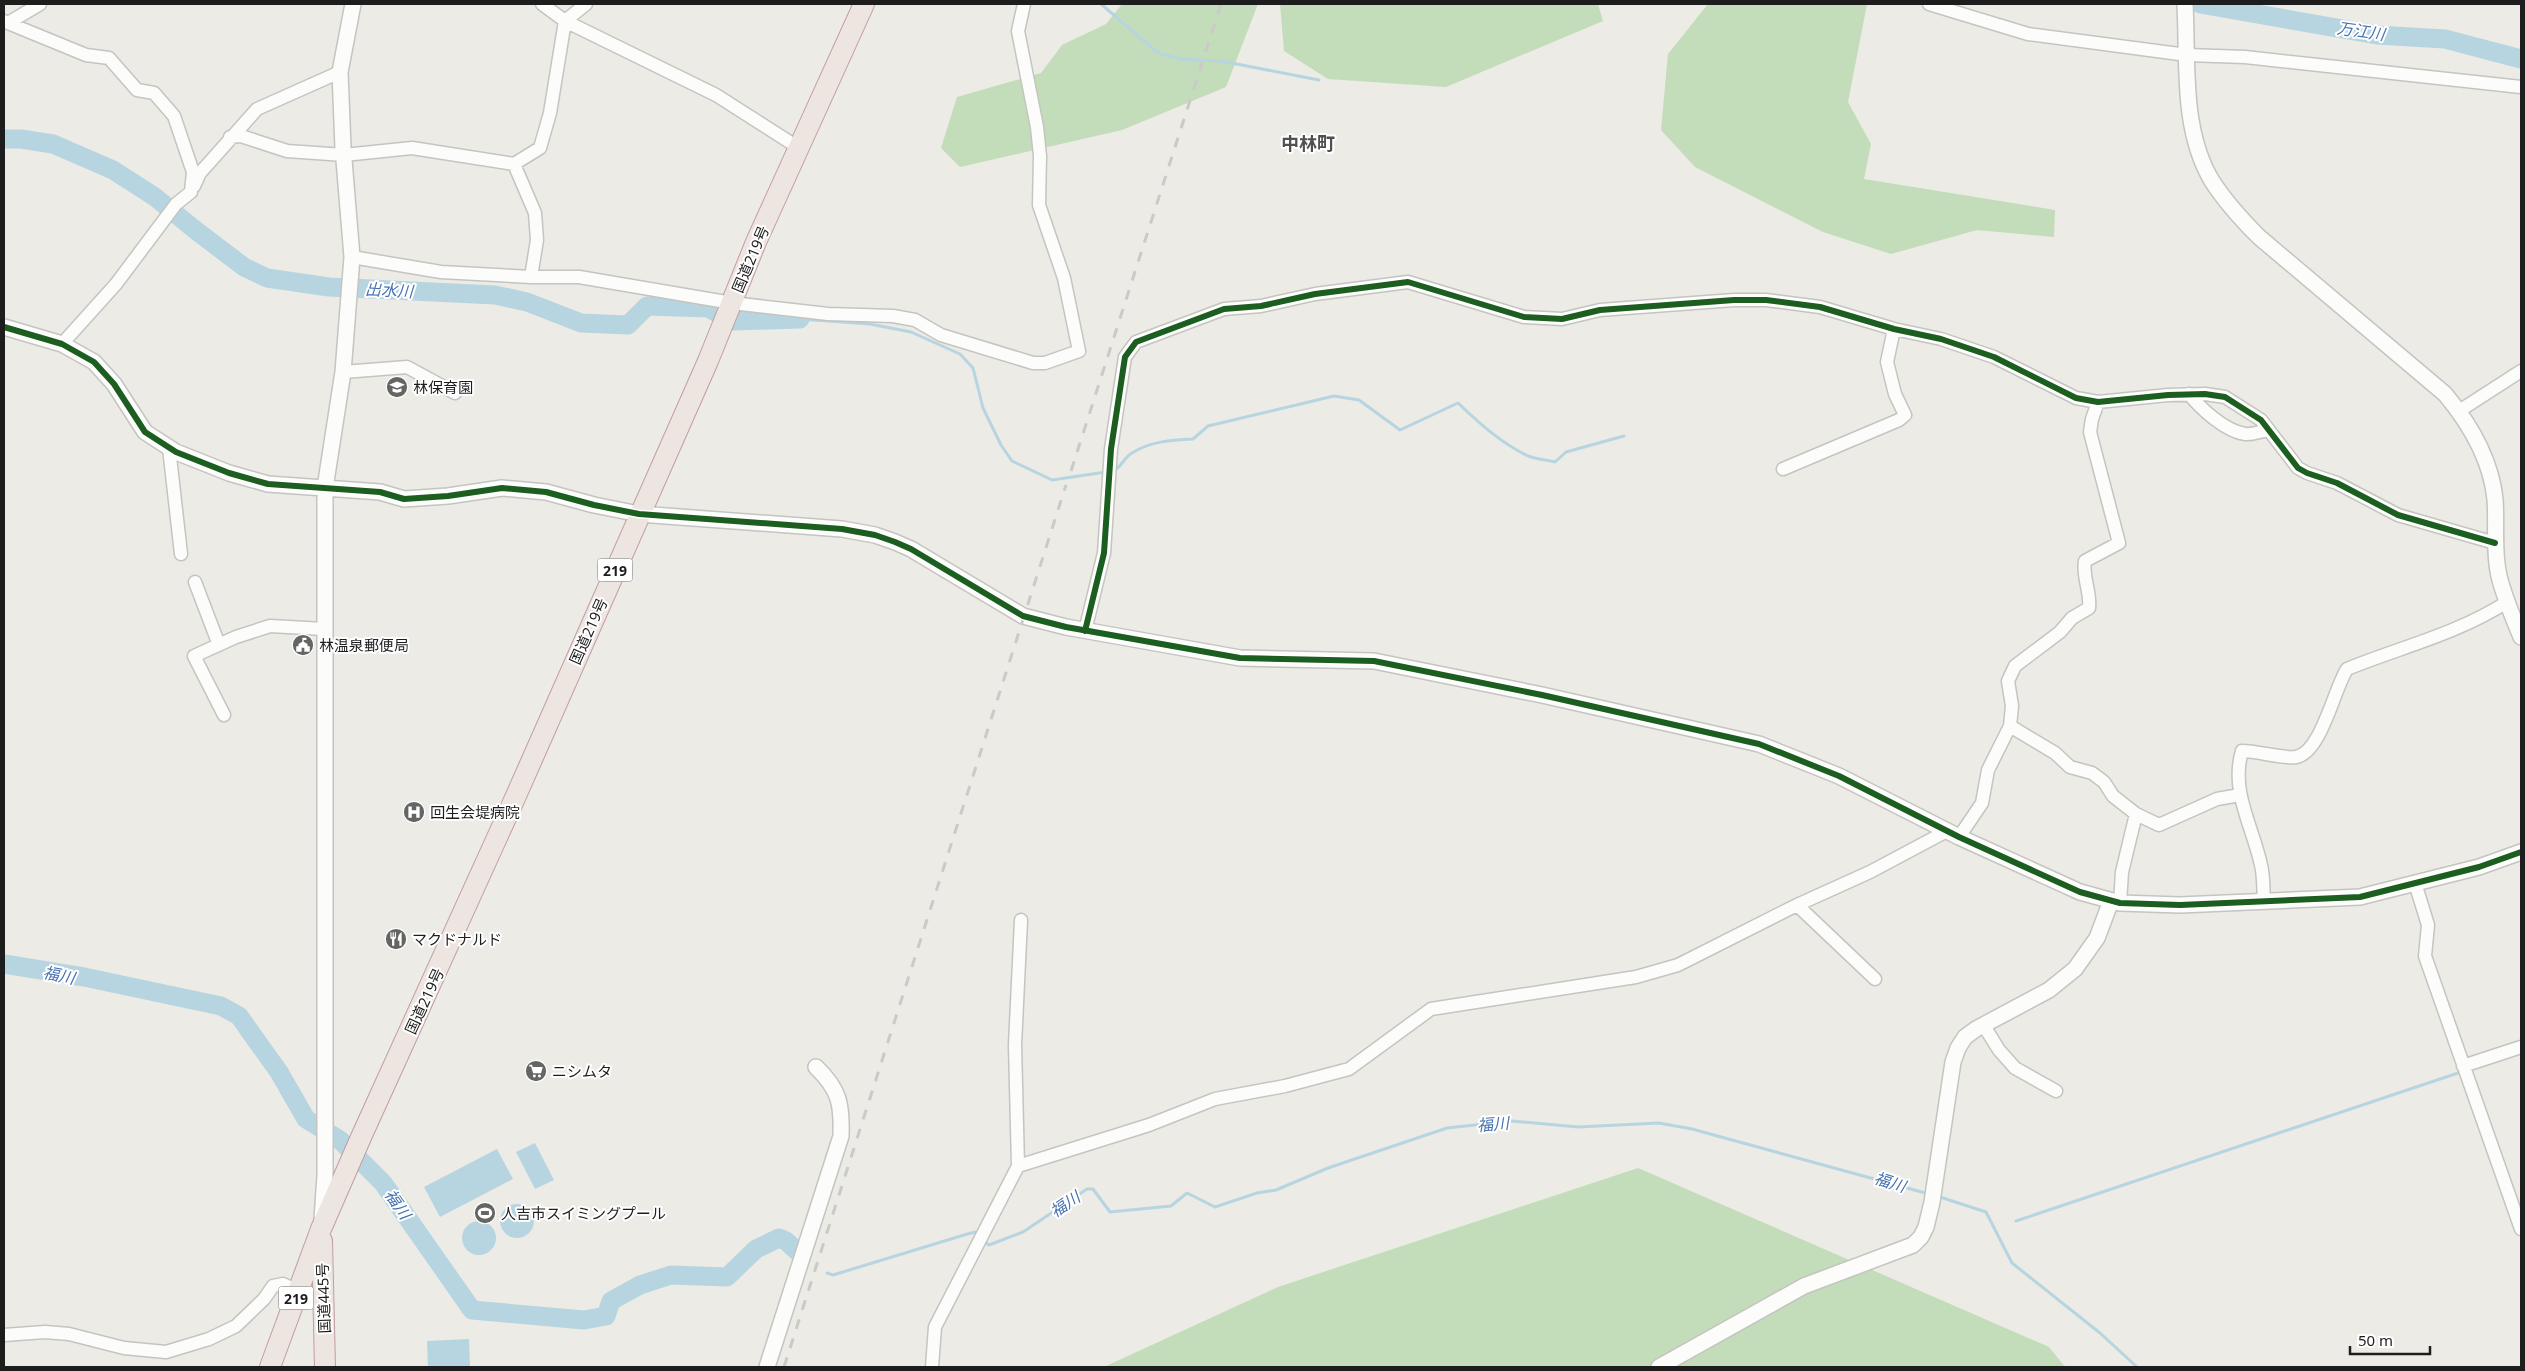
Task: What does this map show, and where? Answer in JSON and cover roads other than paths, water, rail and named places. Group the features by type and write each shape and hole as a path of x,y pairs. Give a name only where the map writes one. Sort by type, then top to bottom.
{"highway":[{"name":"国道219号","path":"321,1229 362,1134 444,958 864,4"},
{"name":"219","path":"270,1367 321,1229"},
{"name":"国道445号","path":"321,1229 325,1367"},
{"path":"298,1291 323,1297"}],"street":[{"path":"6,22 40,4"},
{"path":"321,1229 325,1176 325,488 343,372 352,257 340,72 353,4"},
{"path":"542,4 565,21 716,95 799,148"},
{"path":"230,137 242,136 287,151 344,155 412,148 514,164 540,148 550,113 565,21 586,4"},
{"path":"352,257 441,272 531,278 579,277 732,303 828,314 893,316 915,320 941,335 1033,363 1045,363 1079,351 1064,278 1038,205 1040,156 1037,127 1018,31 1024,4"},
{"path":"1929,4 2028,34 2521,88"},
{"path":"2185,4 2190,113 2198,148 2212,180 2234,212 2259,238 2445,394 2459,411 2475,438 2488,467 2495,499 2494,543 2498,574 2521,637"},
{"path":"6,22 86,55 109,58 136,90 154,93 174,116 193,172 191,192"},
{"path":"62,344 116,284 176,204 191,192 200,173 230,137 257,109 340,72"},
{"path":"514,164 535,213 537,240 531,278"},
{"path":"1085,631 1104,553 1111,449 1124,357 1136,342 1224,309 1261,306 1315,294 1408,282 1524,317 1562,319 1600,310 1766,300 1820,307 1894,329 1941,339 1994,357 2076,398 2098,402 2189,394 2225,397 2261,420 2298,468 2307,473 2337,483 2398,515 2494,543"},
{"path":"4,328 62,344 94,362 114,384 145,432 170,448 229,473 268,484 380,492 404,499 448,496 502,488 546,492 594,505 639,514 842,529 875,535 911,549 1023,616 1085,631 1240,658 1374,661 1533,693 1759,744 1839,776 1953,834 2080,892 2115,902 2180,905 2360,897 2479,867 2521,852"},
{"path":"1782,469 1899,420 1905,415 1895,394 1887,362 1894,329"},
{"path":"343,372 407,367 455,393"},
{"path":"2459,411 2521,372"},
{"path":"2189,394 2195,402 2230,428 2245,434 2269,430"},
{"path":"1018,1166 1148,1125 1215,1099 1285,1086 1349,1069 1430,1009 1636,977 1678,966 1797,905 1953,834 1982,803 1988,770 2010,726 2012,706 2008,681 2015,666 2060,632 2072,618 2089,608 2090,598 2084,569 2085,561 2119,543 2092,447 2090,432 2098,402"},
{"path":"170,448 181,554"},
{"path":"195,582 219,645"},
{"path":"2264,901 2262,866 2240,795 2240,759 2242,751 2293,757 2303,756 2314,743 2347,669 2429,641 2489,614 2508,602"},
{"path":"224,715 194,656 270,626 324,629"},
{"path":"2010,726 2055,753 2070,767 2092,773 2104,782 2113,796 2136,814 2159,824 2218,798 2240,795"},
{"path":"1659,1367 1804,1286 1913,1245 1921,1237 1926,1227 1932,1202 1953,1062 1958,1048 1965,1037 2049,990 2075,969 2097,938 2115,902 2136,814"},
{"path":"2415,883 2428,925 2425,956 2521,1229"},
{"path":"1797,905 1875,979"},
{"path":"932,1367 935,1327 1018,1166 1015,1045 1021,920"},
{"path":"1984,1026 1999,1050 2015,1068 2056,1091"},
{"path":"2463,1066 2521,1047"},
{"path":"767,1367 841,1136 842,1108 837,1093 830,1080 816,1067"},
{"path":"325,1176 333,1180 344,1178 348,1170"},
{"path":"4,1335 45,1332 69,1334 124,1348 166,1352 209,1339 236,1326 264,1299 273,1286 284,1284 298,1291"}],"water":[{"path":"535,1143 554,1180 535,1189 516,1152"},
{"path":"497,1149 513,1179 440,1217 424,1187"},
{"path":"517,1204 529,1209 534,1221 529,1233 517,1238 505,1233 500,1221 505,1209"},
{"path":"479,1221 486,1222 491,1226 495,1231 495,1245 491,1250 486,1254 479,1255 472,1254 467,1250 463,1245 462,1238 463,1231 467,1226 472,1222"},
{"path":"469,1339 470,1367 428,1367 427,1341"}],"waterway":[{"path":"1101,4 1158,53 1180,59 1221,61 1319,80"},
{"name":"万江川","path":"2200,4 2377,35 2445,39 2521,59"},
{"name":"出水川","path":"4,139 21,139 53,144 113,170 155,197 244,267 267,278 329,287 495,295 527,302 581,323 628,325 647,306 708,308 733,321 800,319"},
{"path":"800,319 870,324 911,332 960,354 973,368 983,408 1001,445 1012,461 1052,480 1106,472"},
{"path":"1112,471 1118,468 1129,455 1147,446 1169,441 1193,439 1208,426 1334,396 1359,400 1400,430 1458,403 1482,425 1509,445 1528,456 1555,462 1566,452 1624,436"},
{"name":"福川","path":"4,964 84,977 221,1006 239,1016 279,1072 306,1119 340,1140 383,1183 472,1310 584,1320 606,1316 611,1301 640,1285 671,1275 727,1277 756,1249 779,1238 786,1241 798,1252"},
{"path":"2016,1221 2461,1072"},
{"name":"福川","path":"983,1240 989,1245 1023,1232 1087,1189 1093,1189 1110,1212 1171,1206 1187,1193 1215,1207 1257,1193 1276,1190 1328,1168 1447,1128 1512,1121 1578,1127 1659,1123 1692,1129 1929,1194"},
{"name":"福川","path":"1937,1196 1986,1212 2012,1263 2100,1333 2137,1367"},
{"name":"福川","path":"827,1273 833,1275 975,1232 979,1236"}],"railway":[{"path":"1071,471 1221,4"},
{"path":"784,1367 1066,485"}],"place":[{"name":"林保育園","path":"397,387"},
{"name":"林温泉郵便局","path":"303,645"},
{"name":"回生会堤病院","path":"414,812"},
{"name":"マクドナルド","path":"396,939"},
{"name":"ニシムタ","path":"536,1071"},
{"name":"人吉市スイミングプール","path":"485,1213"}],"district":[{"name":"中林町","path":"1308,143"}]}
